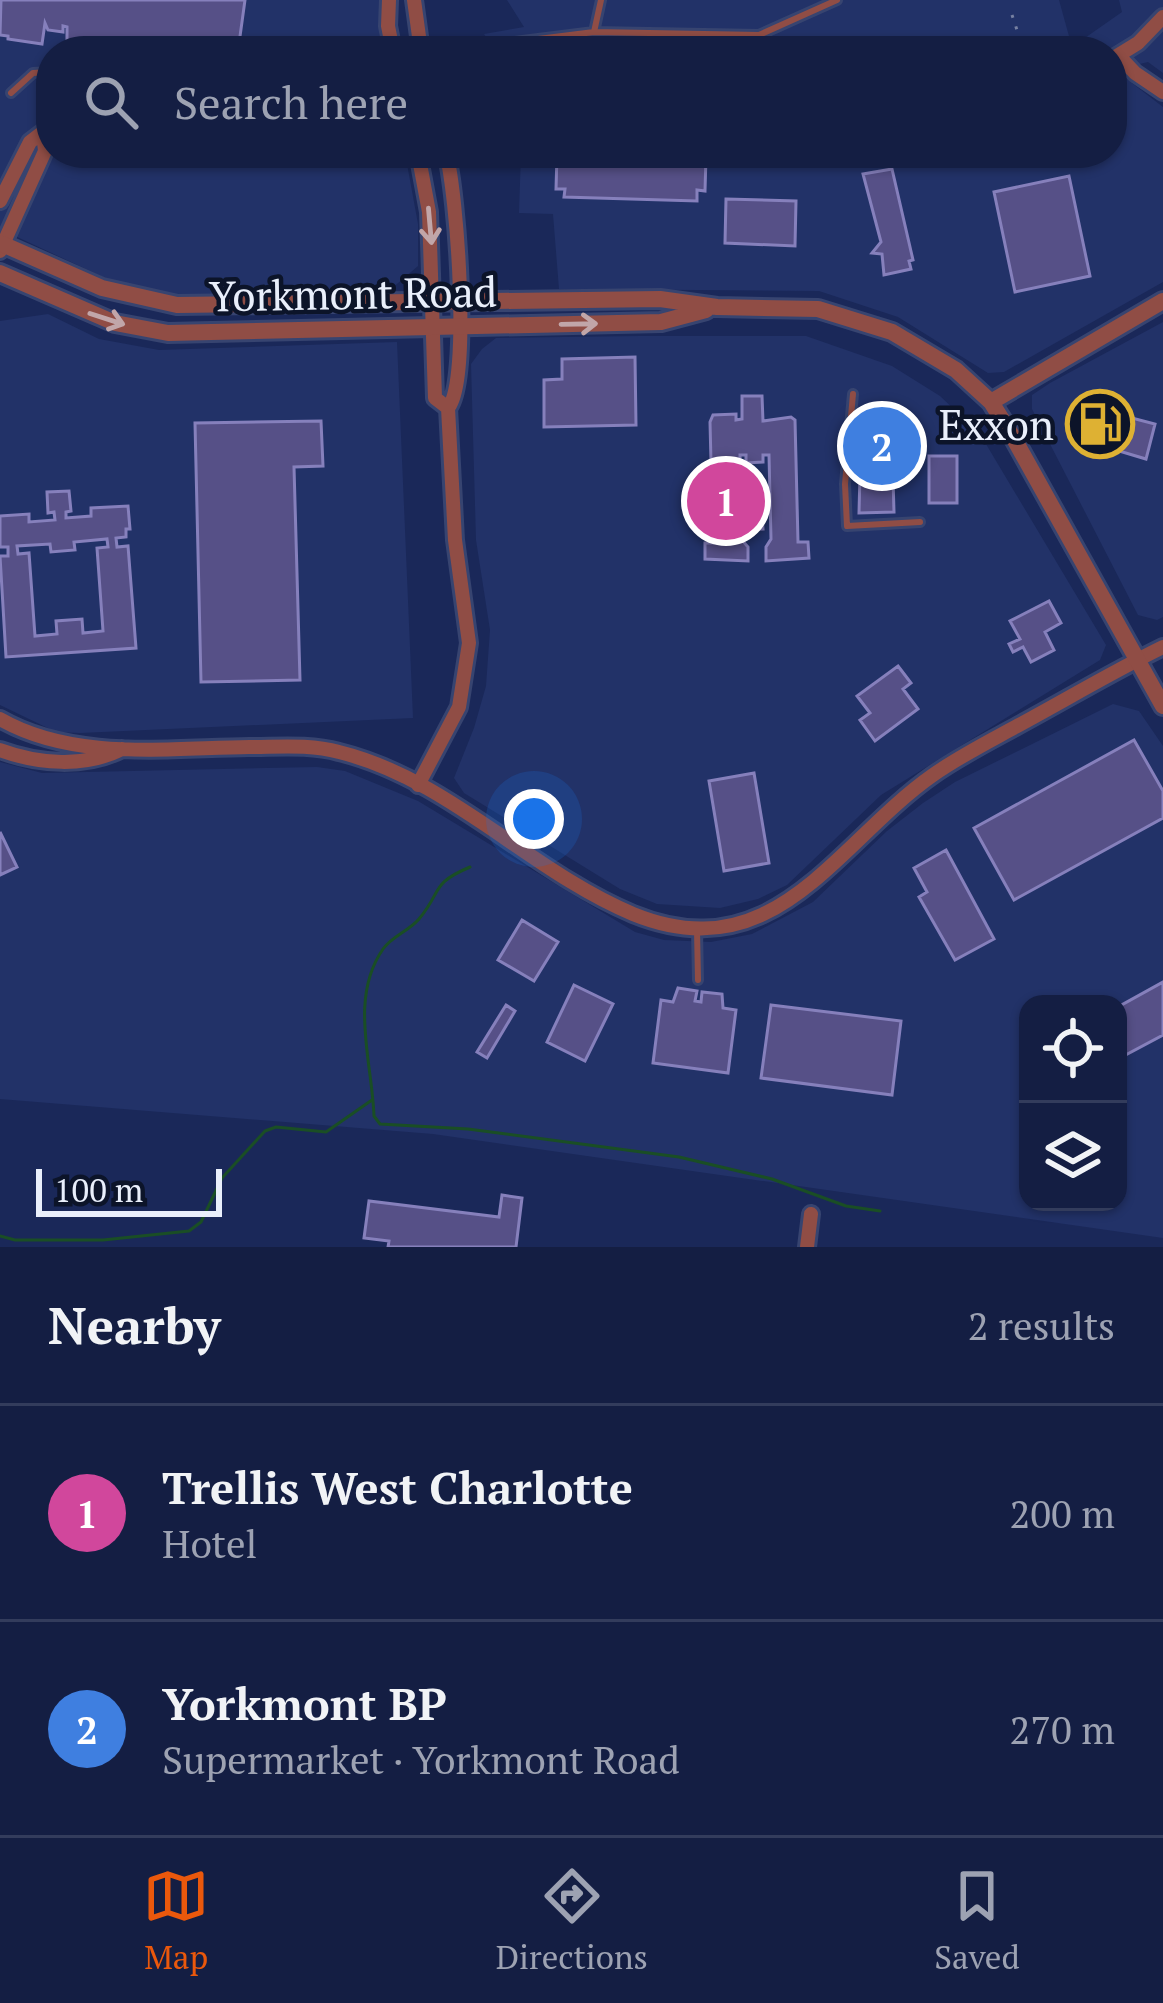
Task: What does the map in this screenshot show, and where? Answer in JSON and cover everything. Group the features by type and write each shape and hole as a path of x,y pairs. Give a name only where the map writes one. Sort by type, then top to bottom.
{"street":[{"path":"389,0 390,36"},
{"path":"414,0 419,36"},
{"path":"1127,48 1163,17"},
{"path":"1127,66 1163,92"},
{"path":"0,201 36,138"},
{"path":"1,246 38,168"},
{"path":"421,168 429,212 435,398 448,408"},
{"path":"418,784 459,707 470,643 455,540 448,408 457,398 459,327 456,207 449,168"},
{"name":"Yorkmont Road","path":"1,246 102,288 177,305 660,299 717,307 818,309 882,328 940,360 991,402 1163,706"},
{"name":"Yorkmont Road","path":"0,273 115,323 168,333 661,322 717,307"},
{"path":"991,402 1156,304"},
{"path":"0,719 33,736 122,749 322,748 385,766 610,904 660,923 697,926 754,917 789,902 931,776 1163,647"},
{"path":"0,750 50,761 96,759 122,749"},
{"path":"807,1247 812,1214"}],"lane":[{"path":"594,32 602,0"},
{"path":"562,36 594,32 759,34 837,0"},
{"path":"11,93 36,73"},
{"path":"853,394 845,484 847,526 920,522"},
{"path":"697,926 698,980"}],"path":[{"path":"1012,15 1019,36"}],"shaded area":[{"path":"0,0 380,0 381,36 36,36 36,168 408,168 418,224 418,266 391,289 176,295 116,283 0,229"},
{"path":"507,0 1059,0 1069,36 484,34 524,27"},
{"path":"1119,0 1163,0 1163,73 1148,62 1127,67 1127,36 1088,36 1122,12"},
{"path":"1127,79 1163,107 1163,282 1004,372 988,373 898,317 819,291 559,289 553,214 519,213 520,168 1127,168"},
{"path":"48,314 99,339 159,350 397,342 413,718 80,733 56,732 0,705 0,321"},
{"path":"1163,322 1163,617 1157,620 1138,615 1032,409 1032,395"},
{"path":"806,336 892,366 940,396 980,434 1106,645 1100,660 881,795 787,885 758,899 720,908 657,904 620,889 464,793 454,778 486,686 490,630 476,540 471,364 496,338"},
{"path":"1113,704 1139,711 1163,746 1163,1238 433,1134 0,1099 0,762 42,773 317,767 345,771 418,801 635,932 664,940 711,942 752,934 813,902 923,803 955,782"}],"building":[{"path":"1,0 245,0 240,36 67,36 67,27 63,26 63,32 48,30 45,23 43,36 36,36 36,43 0,35"},
{"path":"557,168 706,168 705,191 697,190 697,201 564,197 565,189 556,189"},
{"path":"892,169 913,260 909,261 911,269 884,275 882,254 872,253 881,242 863,174"},
{"path":"1069,176 1090,276 1015,292 994,192"},
{"path":"726,199 796,201 795,246 725,243"},
{"path":"635,357 636,425 544,427 544,380 562,379 562,359"},
{"path":"742,396 762,396 763,421 795,420 798,542 808,542 809,558 766,561 771,539 769,455 763,455 763,462 746,463 746,455 740,455 741,539 748,547 748,561 705,559 705,543 713,543 710,422 713,415 736,414 736,420 742,419"},
{"path":"1081,404 1128,417 1121,445 1073,431"},
{"path":"1128,417 1155,424 1146,459 1119,451"},
{"path":"321,421 323,466 294,467 300,680 201,682 195,423"},
{"path":"890,426 900,435 892,444 894,512 859,513 861,435 883,434"},
{"path":"929,456 957,456 957,503 929,503"},
{"path":"69,491 71,511 66,518 91,516 91,508 128,506 130,529 126,537 116,538 117,547 128,546 136,648 6,657 0,556 8,556 8,547 0,547 0,516 29,514 29,522 55,520 54,512 48,513 47,492","holes":["107,539 108,547 97,548 103,631 83,633 82,619 56,621 57,634 35,636 29,553 18,554 17,546 50,544 51,552 75,550 74,542"]},
{"path":"748,513 762,513 763,529 748,530"},
{"path":"1049,601 1061,623 1045,632 1054,650 1031,662 1023,647 1013,652 1009,644 1020,639 1010,621"},
{"path":"898,666 911,683 903,689 918,709 875,741 860,720 870,713 857,696"},
{"path":"1134,740 1163,791 1163,818 1014,900 974,828"},
{"path":"754,773 769,863 724,871 709,781"},
{"path":"0,832 17,867 0,875"},
{"path":"946,850 994,939 955,960 919,897 927,892 914,868"},
{"path":"522,920 558,942 534,981 498,960"},
{"path":"1163,982 1163,1035 1127,1054 1127,1002"},
{"path":"574,985 613,1004 585,1061 547,1042"},
{"path":"678,988 697,991 695,1001 701,1002 702,992 722,994 723,1008 736,1010 728,1073 653,1063 661,1000 673,1002"},
{"path":"506,1005 515,1011 487,1058 477,1052"},
{"path":"771,1005 901,1021 892,1095 761,1078"},
{"path":"502,1195 522,1198 516,1247 388,1247 389,1241 364,1238 369,1201 499,1217"}],"waterway":[{"path":"470,867 443,883 419,919 387,944 373,968 365,1030 374,1116 380,1124 468,1129 679,1157 772,1179 846,1206 880,1211"},
{"path":"0,1236 103,1240 189,1231 201,1222 222,1178 265,1131 276,1127 326,1132 372,1100"}],"place":[{"name":"Exxon","path":"1100,424"},
{"name":"Yorkmont BP","path":"882,446"},
{"name":"Trellis West Charlotte","path":"726,501"}]}
